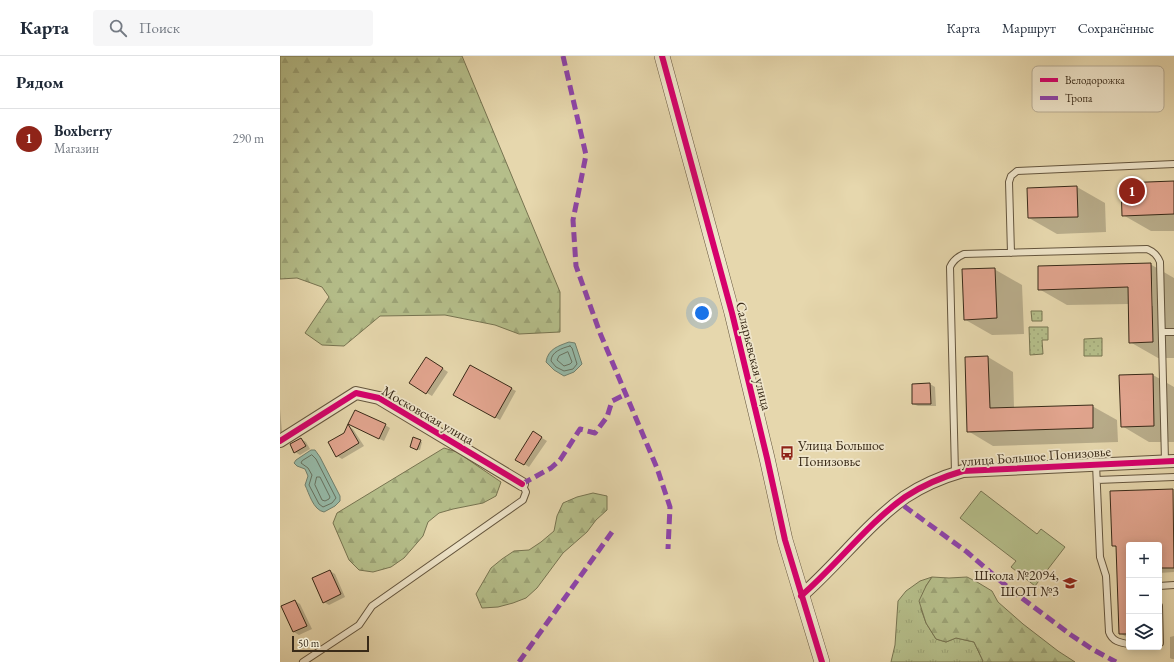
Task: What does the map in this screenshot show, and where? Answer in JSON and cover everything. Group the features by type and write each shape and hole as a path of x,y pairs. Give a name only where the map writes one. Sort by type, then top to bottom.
{"street":[{"name":"Саларьевская улица","path":"662,56 732,313 785,540 822,662"},
{"name":"Московская улица","path":"280,441 356,393 379,398 522,484"},
{"name":"улица Большое Понизовье","path":"801,596 815,584 891,508 921,487 943,477 963,471 1170,461"}],"lane":[{"path":"1011,253 1009,182 1011,176 1017,170 1174,164"},
{"path":"955,473 950,267 952,262 958,256 964,254 1147,249 1158,256 1160,262 1162,332 1170,461"},
{"path":"1162,332 1174,332"},
{"path":"1096,464 1100,557 1106,576 1109,632 1115,640 1126,643"},
{"path":"1097,480 1174,477"},
{"path":"303,662 359,625 372,606 523,500 526,492 522,484"},
{"path":"1162,586 1174,585"}],"green space":[{"path":"280,56 462,56 560,292 560,332 519,334 495,325 445,315 380,316 344,346 322,345 305,333 329,297 322,287 297,278 280,279"},
{"path":"1031,311 1042,311 1042,321 1032,321"},
{"path":"1029,327 1048,327 1048,340 1042,340 1043,354 1030,355"},
{"path":"1102,338 1102,356 1084,356 1084,339"},
{"path":"444,448 457,452 501,482 496,496 483,503 439,513 428,522 423,536 404,558 391,567 373,572 359,570 349,560 333,523 337,513"},
{"path":"981,491 1037,534 1041,529 1065,547 1035,586 1011,567 1016,561 960,518"},
{"path":"593,493 607,496 607,510 596,520 587,532 563,553 537,588 526,598 513,603 498,607 482,608 476,594 491,568 514,551 529,550 554,531 557,516 563,503 577,497"},
{"path":"932,577 926,586 921,609 926,623 936,639 946,642 956,638 974,642 983,661 982,662 891,662 895,645 898,601 906,591 920,581"},
{"path":"932,577 967,577 977,582 992,591 998,602 1023,624 1075,662 982,662 983,661 974,642 956,638 946,642 936,639 926,623 919,601"}],"water":[{"path":"569,342 575,343 582,364 574,372 564,376 554,370 546,362 551,351"},
{"path":"311,450 315,450 320,457 340,496 340,501 335,506 324,512 320,511 314,505 310,497 305,485 308,476 305,469 294,463"}],"building":[{"path":"1174,181 1174,214 1122,216 1121,183"},
{"path":"1077,186 1078,217 1028,218 1027,188"},
{"path":"1151,263 1153,342 1129,343 1128,287 1038,290 1038,266"},
{"path":"995,268 997,318 964,320 962,269"},
{"path":"988,356 990,408 1093,405 1093,428 967,432 965,357"},
{"path":"426,357 443,368 426,394 409,383"},
{"path":"470,365 512,388 495,418 453,395"},
{"path":"1153,374 1154,426 1121,427 1119,375"},
{"path":"930,383 931,404 912,404 912,384"},
{"path":"355,410 386,424 379,439 348,424"},
{"path":"348,424 359,443 336,457 328,442 344,433"},
{"path":"533,431 542,437 524,465 515,460"},
{"path":"413,437 421,440 417,450 410,447"},
{"path":"301,438 306,446 294,453 290,444"},
{"path":"1173,489 1174,568 1162,568 1162,542 1126,542 1126,634 1119,634 1116,546 1112,546 1110,491"},
{"path":"330,570 341,594 323,603 312,578"},
{"path":"295,600 307,626 293,632 281,606"}],"marked path":[{"path":"563,56 586,155 573,220 576,266 600,333 657,468 670,507 668,549"},
{"path":"522,484 551,468 560,460 580,429 595,433 607,417 612,401 626,394"},
{"path":"904,506 967,552 1011,590 1071,635 1092,649 1116,662"},
{"path":"519,662 612,532"}],"cycle path":[{"path":"662,56 732,313 785,540 822,662"},
{"path":"280,441 356,393 379,398 522,484"},
{"path":"801,596 891,508 905,497 919,489 948,476 963,471 1174,461"}],"place":[{"name":"Boxberry","path":"1132,191"},
{"name":"Улица Большое Понизовье","path":"787,453"},
{"name":"Школа №2094, ШОП №3","path":"1070,583"}]}
